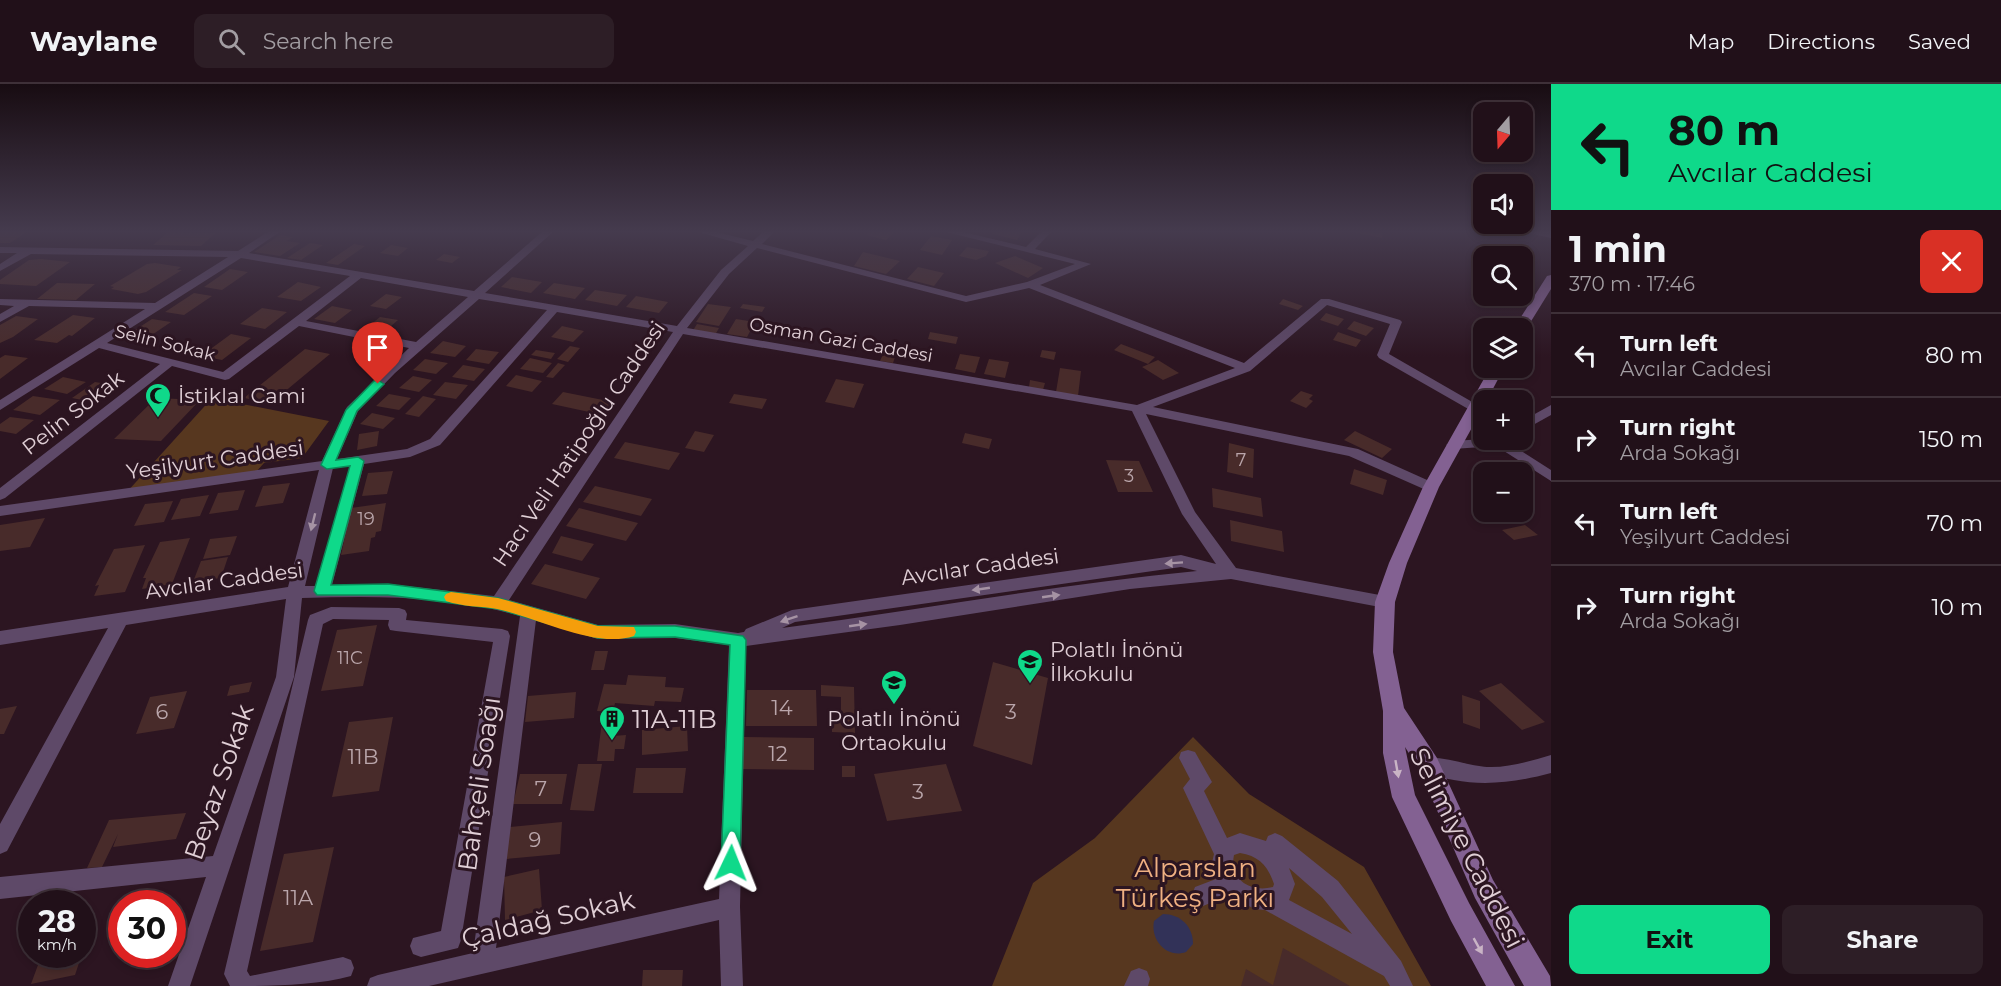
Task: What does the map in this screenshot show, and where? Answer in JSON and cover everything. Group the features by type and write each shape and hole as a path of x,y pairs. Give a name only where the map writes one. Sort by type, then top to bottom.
{"street":[{"path":"0,406 208,273"},
{"name":"Osman Gazi Caddesi","path":"348,273 1137,409 1353,452 1431,487"},
{"name":"Beyaz Sokak","path":"179,986 285,677 296,592 327,465 352,410 418,346 500,273"},
{"name":"Hacı Veli Hatipoğlu Caddesi","path":"498,603 679,331 724,273"},
{"path":"862,273 966,299 1030,285 1062,273"},
{"path":"296,322 359,275"},
{"path":"1526,318 1551,279"},
{"path":"1030,285 1246,368"},
{"path":"1536,300 1551,304"},
{"path":"1231,573 1189,514 1137,409 1246,368 1326,301 1396,322 1383,355 1473,405"},
{"path":"0,302 155,306"},
{"path":"0,319 28,302"},
{"name":"Yeşilyurt Caddesi","path":"0,511 410,453 435,442 554,309"},
{"path":"296,322 418,346"},
{"name":"Selin Sokak","path":"96,344 225,376 296,322"},
{"name":"Pelin Sokak","path":"0,495 170,362"},
{"path":"1533,420 1551,409"},
{"name":"Selimiye Caddesi","path":"1473,410 1431,487 1398,563 1385,602 1383,652 1394,711 1394,753 1404,797 1460,912 1501,986"},
{"path":"1453,445 1473,443"},
{"path":"1514,450 1551,476"},
{"path":"322,591 358,461"},
{"name":"Avcılar Caddesi","path":"0,638 296,592 322,591 388,590 498,603 598,632 675,632 738,640 911,617 1130,583 1231,573 1385,602"},
{"name":"Bahçeli Soağı","path":"483,964 529,612"},
{"path":"244,986 235,974 316,620 331,613 399,614 396,625 502,636 450,940 421,946"},
{"path":"0,844 121,619"},
{"path":"732,986 729,907 738,640"},
{"name":"Selimiye Caddesi","path":"1394,711 1429,765 1484,889 1540,986"},
{"path":"1188,758 1202,782 1192,788 1223,852 1221,865 1230,884 1249,898 1269,900 1398,978"},
{"path":"1429,765 1488,778 1510,775 1551,764"},
{"path":"1223,852 1232,845 1240,843 1250,844 1270,855 1277,864 1284,883 1282,891 1269,900"},
{"path":"1270,855 1275,843 1330,889 1398,978"},
{"path":"0,888 221,866"},
{"path":"1203,895 1230,884"},
{"name":"Çaldağ Sokak","path":"378,986 729,907"},
{"path":"253,986 344,968"}],"green space":[{"path":"212,398 329,421 302,458 264,463 256,472 126,493"},
{"name":"Alparslan Türkeş Parkı","path":"1193,737 1249,794 1364,867 1431,986 992,986 1033,883 1095,838"}],"shaded area":[{"path":"1163,914 1175,916 1188,927 1193,944 1186,952 1172,953 1157,941 1153,928 1154,921"}],"building":[{"path":"10,273 54,273 36,286 0,284 0,280"},
{"path":"132,273 177,273 146,292 138,294 111,289 114,287 110,286"},
{"path":"224,273 246,273 222,290 204,287"},
{"path":"912,273 944,273 934,286 907,279"},
{"path":"1017,273 1035,273 1028,278"},
{"path":"512,277 542,282 531,293 501,287"},
{"path":"298,282 321,287 301,301 277,297"},
{"path":"57,283 95,284 76,300 37,299"},
{"path":"554,283 585,288 575,299 543,293"},
{"path":"595,290 627,295 617,306 585,300"},
{"path":"194,293 212,296 184,315 165,312"},
{"path":"386,294 402,297 386,309 370,306"},
{"path":"636,296 668,302 659,313 626,307"},
{"path":"1283,299 1303,306 1298,310 1279,304"},
{"path":"708,304 731,307 719,326 696,322"},
{"path":"743,304 765,307 762,312 740,308"},
{"path":"332,306 352,310 335,323 314,319"},
{"path":"262,308 287,312 265,329 240,324"},
{"path":"1326,313 1344,319 1338,326 1320,320"},
{"path":"73,315 95,318 72,336 69,335 57,343 34,340"},
{"path":"16,316 38,319 13,337 0,343 0,325"},
{"path":"380,317 398,320 383,333 364,330"},
{"path":"152,319 171,322 140,343 121,339"},
{"path":"736,319 755,322 747,337 727,334"},
{"path":"1354,321 1374,328 1366,336 1347,329"},
{"path":"697,324 719,328 715,335 692,332"},
{"path":"562,326 584,331 573,342 551,337"},
{"path":"930,332 958,337 956,344 928,339"},
{"path":"1338,332 1361,340 1356,347 1333,340"},
{"path":"231,334 251,338 222,360 201,356"},
{"path":"443,341 466,346 455,357 430,353"},
{"path":"1121,344 1155,357 1148,364 1114,350"},
{"path":"570,346 580,348 568,362 557,359"},
{"path":"305,349 330,354 271,403 244,398"},
{"path":"476,349 499,352 489,364 466,360"},
{"path":"536,350 555,353 551,359 531,355"},
{"path":"1042,350 1056,352 1054,360 1040,357"},
{"path":"884,352 896,354 893,363 880,361"},
{"path":"960,354 980,357 975,373 955,369"},
{"path":"5,355 28,358 0,379 0,358"},
{"path":"530,358 552,363 543,373 520,369"},
{"path":"425,359 448,363 436,374 413,370"},
{"path":"989,359 1009,362 1005,378 984,374"},
{"path":"1158,360 1179,373 1163,380 1142,367"},
{"path":"558,363 565,365 553,378 546,377"},
{"path":"463,365 485,369 474,381 452,377"},
{"path":"1060,368 1081,371 1078,396 1056,392"},
{"path":"516,375 542,381 532,392 506,386"},
{"path":"413,376 432,380 419,392 399,388"},
{"path":"63,377 86,382 67,394 44,389"},
{"path":"836,379 864,384 854,408 825,402"},
{"path":"1030,380 1045,383 1043,390 1029,387"},
{"path":"95,382 120,386 97,403 72,398"},
{"path":"445,382 468,385 456,399 433,395"},
{"path":"1301,391 1313,395 1309,399 1313,401 1306,408 1290,401"},
{"path":"563,392 613,402 603,415 552,404"},
{"path":"389,394 411,398 399,410 376,406"},
{"path":"734,394 767,399 762,409 729,403"},
{"path":"33,396 60,400 40,415 13,410"},
{"path":"423,396 436,399 419,417 405,414"},
{"name":"İstiklal Cami","path":"156,398 200,400 161,441 114,439"},
{"path":"372,413 395,418 383,429 360,424"},
{"path":"10,417 34,420 16,434 0,431 0,424"},
{"path":"379,431 377,446 357,450 359,434"},
{"path":"695,431 714,435 704,452 685,448"},
{"path":"1355,431 1392,449 1382,458 1344,440"},
{"path":"965,433 992,439 989,449 962,443"},
{"path":"625,442 680,453 669,470 614,458"},
{"path":"1229,443 1254,449 1253,478 1227,472"},
{"path":"1106,460 1139,461 1153,492 1118,492"},
{"path":"1354,469 1387,480 1383,495 1350,484"},
{"path":"393,471 387,494 362,496 368,473"},
{"path":"290,483 283,503 255,507 263,486"},
{"path":"595,486 652,499 641,516 583,502"},
{"path":"1212,488 1261,498 1263,517 1213,507"},
{"path":"245,490 238,510 209,514 218,493"},
{"path":"209,495 200,516 171,520 181,499"},
{"path":"173,501 164,522 134,526 145,504"},
{"path":"386,503 381,531 376,532 375,537 371,538 369,551 341,555 351,508"},
{"path":"579,508 638,523 626,541 566,526"},
{"path":"45,518 30,547 0,551 0,525"},
{"path":"1230,520 1282,531 1284,552 1231,541"},
{"path":"1525,525 1538,535 1514,540 1502,530"},
{"path":"237,536 230,555 203,559 210,539"},
{"path":"561,536 594,544 582,561 552,553"},
{"path":"190,538 172,584 142,589 146,578 143,578 160,542"},
{"path":"145,545 125,592 94,596 99,585 95,586 114,549"},
{"path":"228,557 221,578 193,582 201,561"},
{"path":"545,564 600,578 586,599 531,584"},
{"path":"377,625 363,686 321,691 337,630"},
{"path":"595,651 608,651 604,670 591,670"},
{"path":"993,662 1048,678 1032,765 973,746"},
{"path":"628,675 666,677 665,687 684,688 681,702 655,701 654,706 615,703 613,712 597,711 604,684 626,685"},
{"path":"252,682 249,692 227,696 230,686"},
{"path":"1501,683 1545,722 1522,730 1479,691"},
{"path":"821,685 854,687 855,733 832,732 832,721 841,721 841,697 821,696"},
{"path":"747,690 816,690 817,726 746,726"},
{"path":"187,691 174,728 136,734 150,697"},
{"path":"576,692 574,718 525,722 528,696"},
{"path":"1462,695 1480,701 1480,729 1463,723"},
{"path":"17,706 4,734 0,734 0,709"},
{"path":"393,717 379,791 332,797 349,722"},
{"name":"11A-11B","path":"602,721 614,721 613,736 626,735 624,749 615,749 614,761 597,761"},
{"path":"687,726 688,751 642,755 642,730"},
{"path":"743,737 814,738 814,770 742,769"},
{"path":"578,764 602,764 594,811 570,810"},
{"path":"946,764 962,811 887,821 874,774"},
{"path":"842,766 855,766 855,777 842,777"},
{"path":"636,768 686,768 683,793 633,793"},
{"path":"520,774 567,774 562,804 513,804"},
{"path":"186,813 176,839 113,847 118,834 102,867 87,868 109,820"},
{"path":"562,822 560,854 506,859 510,827"},
{"path":"334,847 313,942 260,951 284,854"},
{"path":"539,869 542,910 505,920 504,877"},
{"path":"1283,948 1350,986 1241,986 1246,969 1273,985"},
{"path":"37,968 77,968 75,975 31,984"},
{"path":"643,970 683,970 682,986 642,986"}],"slow traffic":[{"path":"451,597 498,603 598,632 629,632"}],"place":[{"name":"İstiklal Cami","path":"158,419"},
{"name":"Polatlı İnönü İlkokulu","path":"1030,685"},
{"name":"Polatlı İnönü Ortaokulu","path":"894,706"},
{"name":"11A-11B","path":"612,742"}],"route":[{"path":"378,384 352,410 327,465 358,461 322,591 388,590 498,603 598,632 675,632 738,640 731,863"}]}
